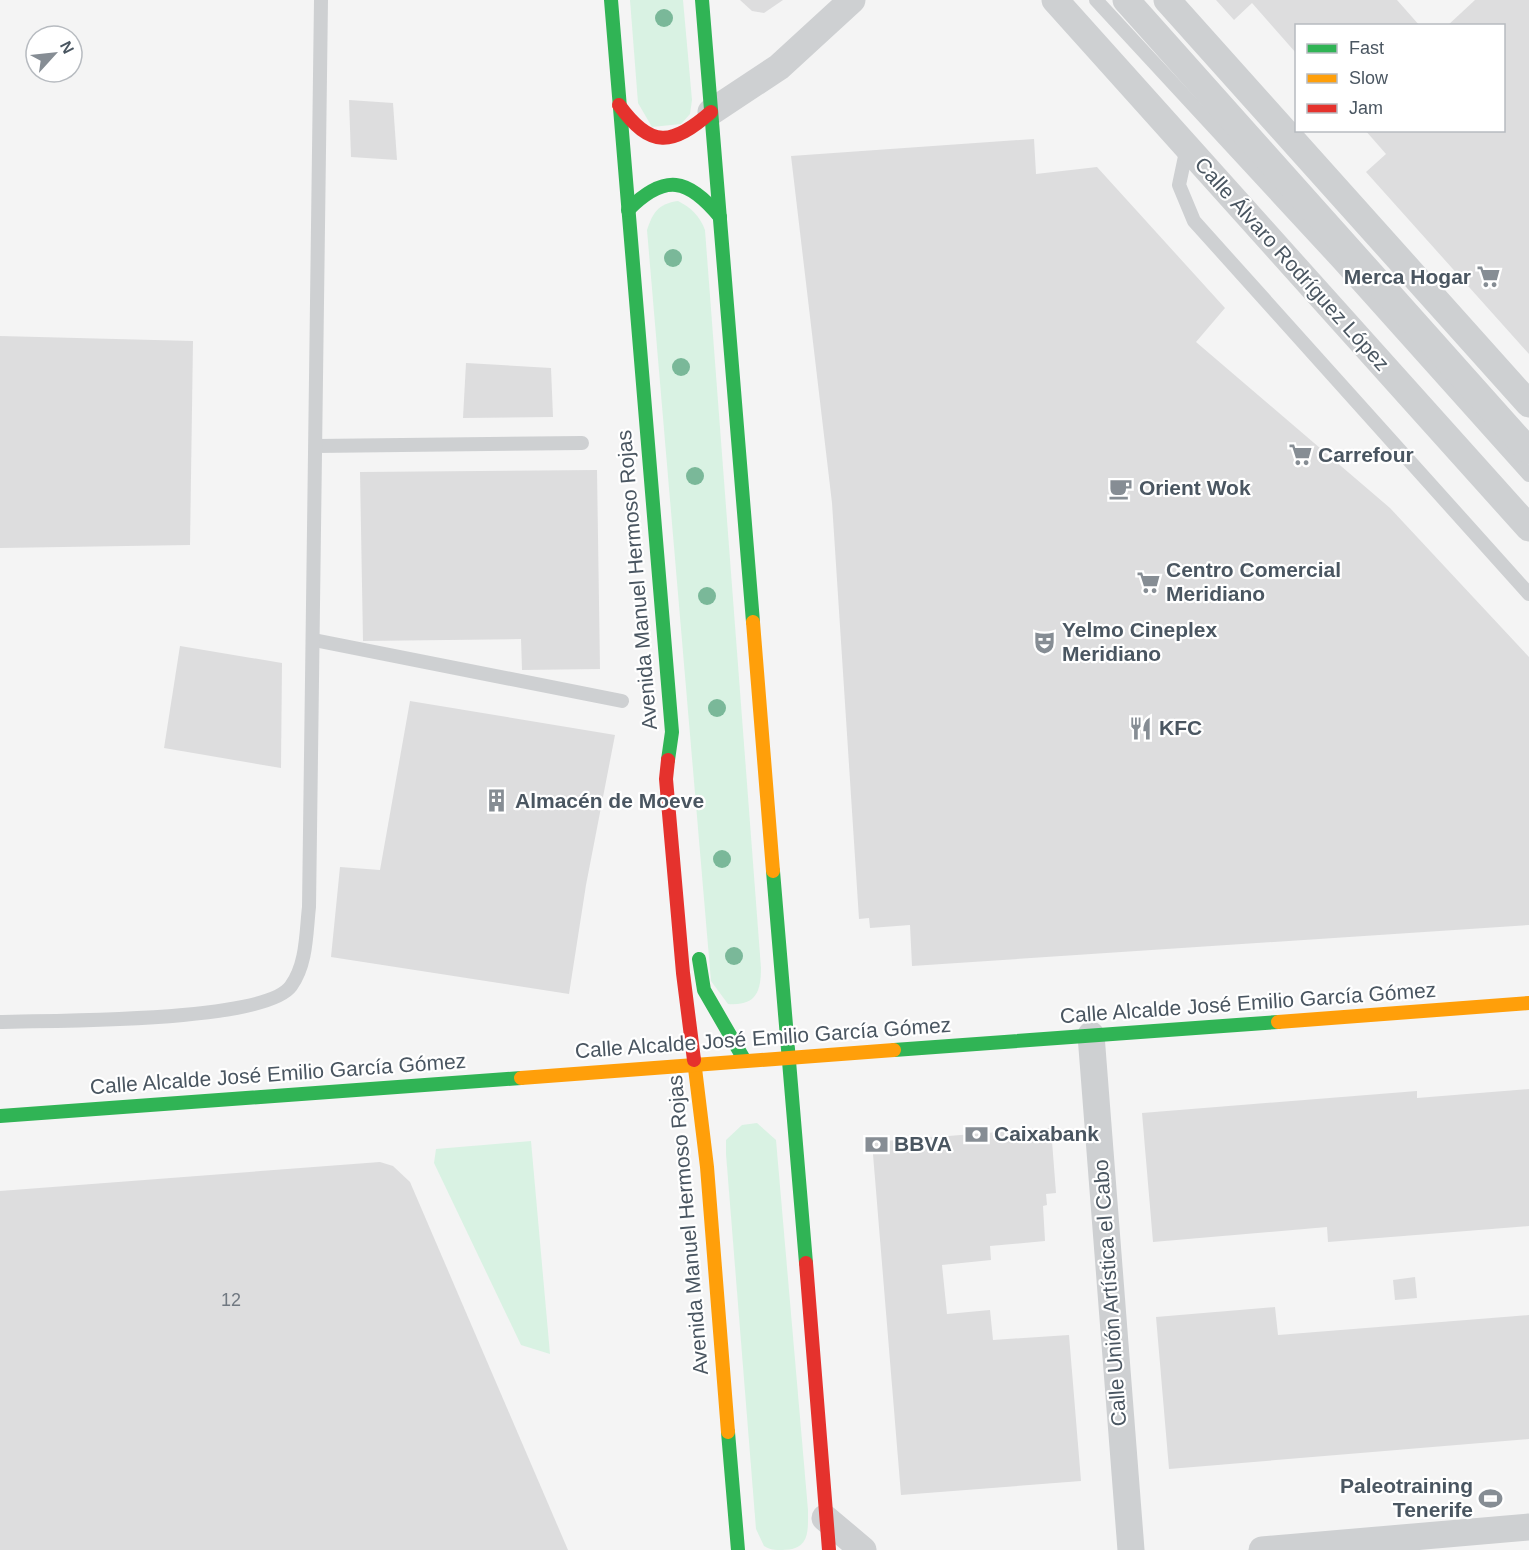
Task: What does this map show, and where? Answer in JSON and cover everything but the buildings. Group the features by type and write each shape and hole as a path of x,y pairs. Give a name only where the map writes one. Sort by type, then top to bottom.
{"street":[{"name":"Avenida Manuel Hermoso Rojas","path":"611,0 672,732 666,779 694,1066 707,1167 738,1550"},
{"path":"702,0 829,1550"},
{"path":"620,105 638,129 648,137 662,141 684,135 711,112 780,67 852,0"},
{"name":"Calle Álvaro Rodríguez López","path":"1055,0 1529,528"},
{"path":"1126,0 1529,451"},
{"path":"1167,0 1529,404"},
{"path":"628,210 650,191 673,183 696,189 720,217"},
{"path":"672,732 682,762"},
{"path":"698,943 704,990 745,1061"},
{"name":"Calle Alcalde José Emilio García Gómez","path":"0,1116 1529,1003"},
{"name":"Calle Unión Artística el Cabo","path":"1091,1035 1131,1550"},
{"path":"825,1518 863,1550"},
{"path":"1262,1550 1529,1527"}],"lane":[{"path":"0,1022 208,1014 266,1001 290,988 302,963 309,907 321,0"},
{"name":"Calle Álvaro Rodríguez López","path":"1096,0 1339,263 1529,475"},
{"path":"1187,147 1179,185 1194,221 1529,594"},
{"path":"316,446 582,443"},
{"path":"314,640 622,701"}],"green space":[{"path":"630,0 683,0 692,100 690,114 681,124 652,127 638,103"},
{"path":"678,201 694,212 705,230 761,968 760,984 755,996 745,1003 737,1004 728,1004 711,981 647,230 657,210 666,204"},
{"path":"757,1123 776,1140 808,1510 808,1526 803,1543 798,1547 782,1550 773,1550 764,1546 756,1529 726,1154 726,1140 742,1125"},
{"path":"531,1141 550,1354 521,1345 434,1163 436,1149"}],"traffic: fast":[{"path":"611,0 672,732 668,760"},
{"path":"702,0 753,622"},
{"path":"628,210 653,190 676,185 697,194 720,217"},
{"path":"773,871 806,1263"},
{"path":"699,959 704,990 745,1061"},
{"path":"894,1050 1278,1022"},
{"path":"0,1116 521,1078"},
{"path":"728,1432 738,1550"}],"traffic: slow":[{"path":"753,622 773,871"},
{"path":"1278,1022 1529,1003"},
{"path":"521,1078 894,1050"},
{"path":"694,1060 707,1167 728,1432"}],"traffic: jam":[{"path":"619,105 641,129 652,136 662,138 685,131 711,112"},
{"path":"668,760 666,779 683,973 694,1060"},
{"path":"806,1263 829,1550"}],"place":[{"name":"Merca Hogar","path":"1489,277"},
{"name":"Carrefour","path":"1300,455"},
{"name":"Orient Wok","path":"1121,488"},
{"name":"Centro Comercial Meridiano","path":"1148,582"},
{"name":"Yelmo Cineplex Meridiano","path":"1044,642"},
{"name":"KFC","path":"1141,728"},
{"name":"Almacén de Moeve","path":"497,801"},
{"name":"Caixabank","path":"976,1134"},
{"name":"BBVA","path":"876,1144"},
{"name":"Paleotraining Tenerife","path":"1491,1498"}]}
